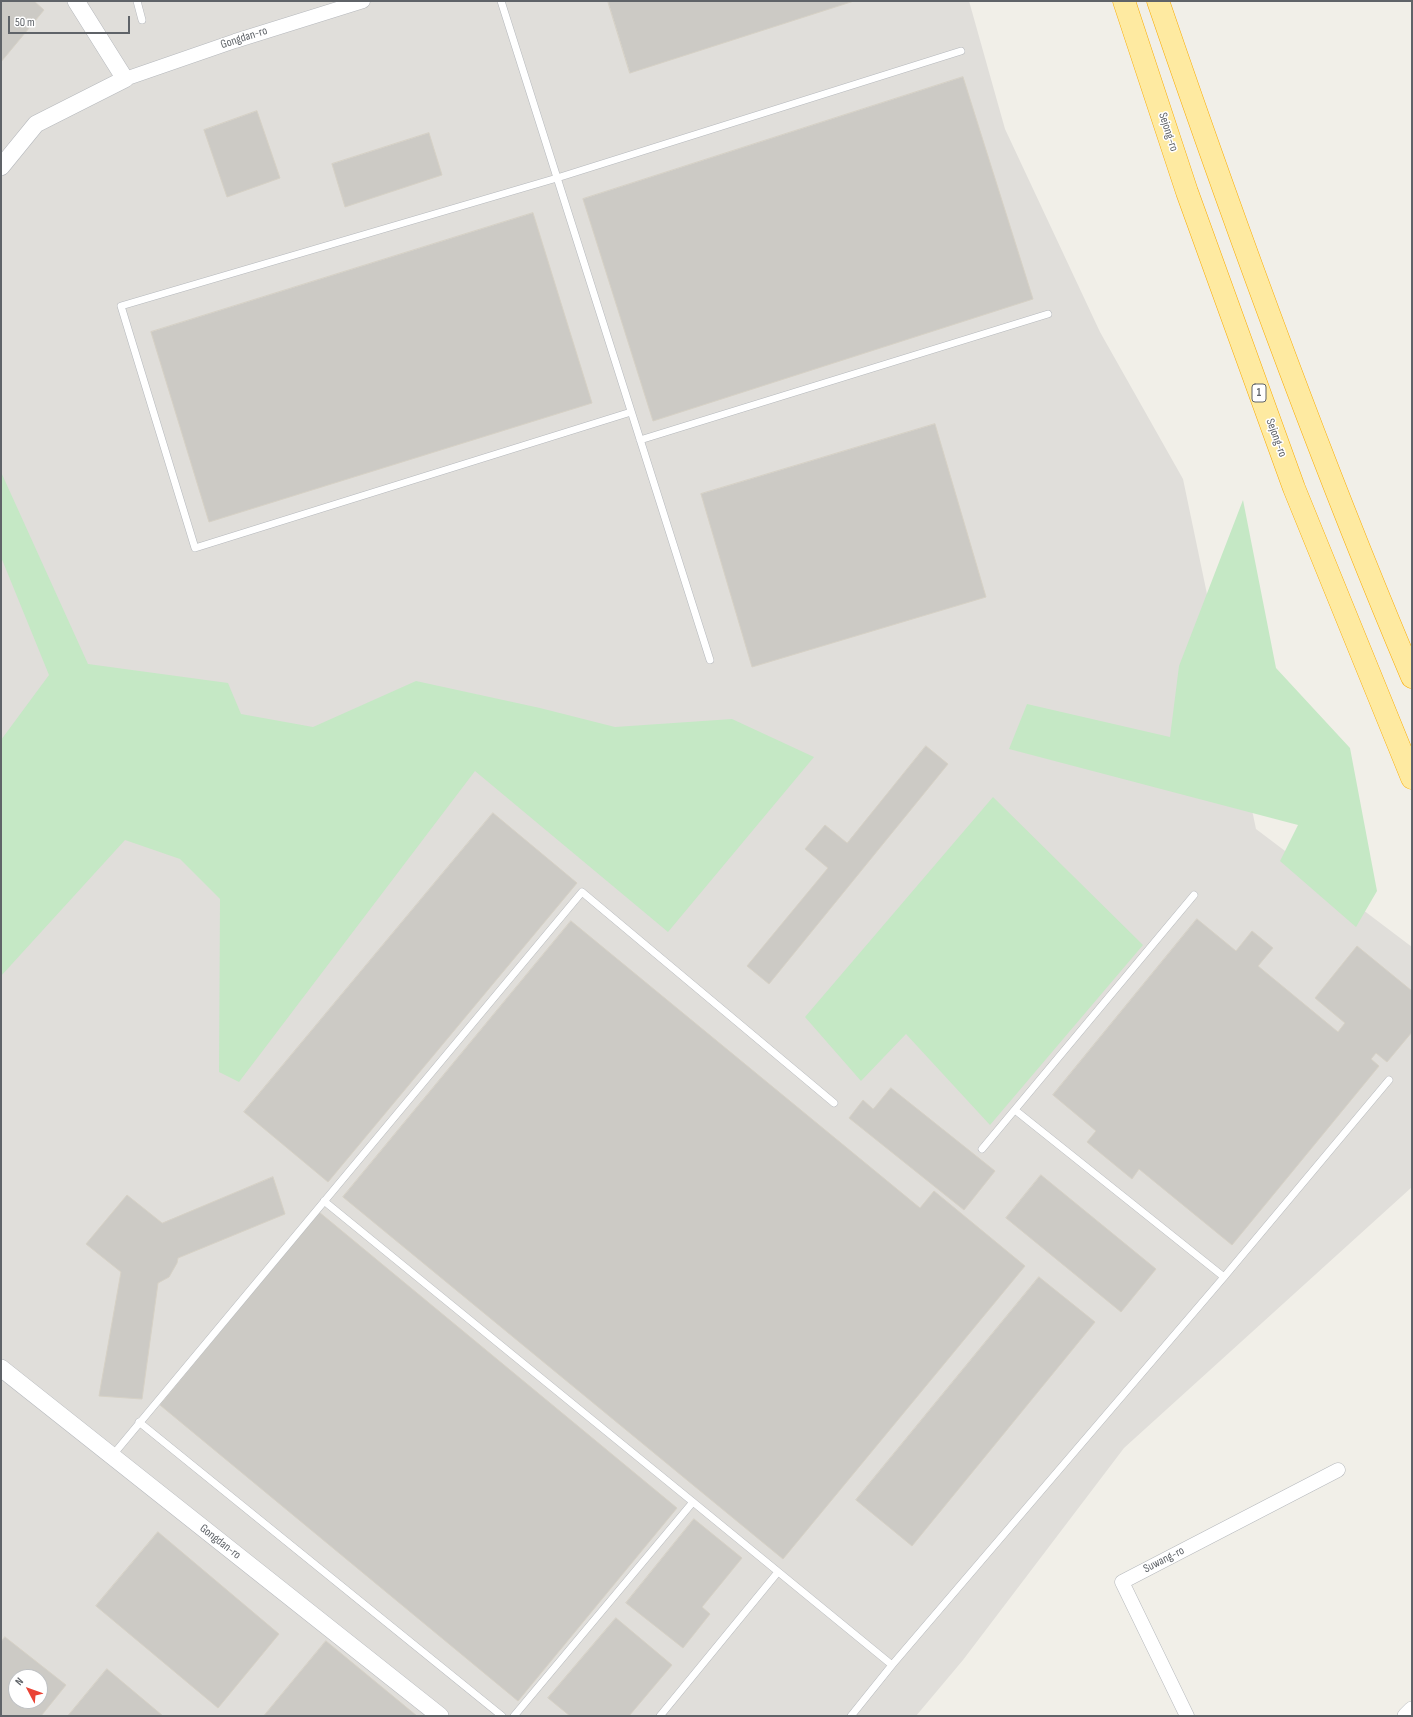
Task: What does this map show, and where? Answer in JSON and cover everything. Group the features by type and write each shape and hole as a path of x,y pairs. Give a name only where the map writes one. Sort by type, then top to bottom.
{"highway":[{"name":"Sejong-ro","path":"1124,1 1187,192 1294,488 1412,778"},
{"path":"1158,1 1215,169 1363,560 1412,677"}],"street":[{"path":"76,1 125,78"},
{"name":"Gongdan-ro","path":"1,167 36,124 125,78 235,41 364,1"},
{"name":"Gongdan-ro","path":"1,1368 440,1716"},
{"name":"Suwang-ro","path":"1187,1716 1122,1582 1338,1470"},
{"path":"1406,1716 1412,1710"}],"lane":[{"path":"137,1 142,20"},
{"path":"500,1 710,660"},
{"path":"631,412 195,548 121,306 557,178 961,51"},
{"path":"640,440 1048,314"},
{"path":"112,1456 582,892 834,1103"},
{"path":"982,1149 1194,895"},
{"path":"851,1716 892,1665 1224,1277 1389,1080"},
{"path":"1015,1110 1224,1277"},
{"path":"324,1201 892,1665"},
{"path":"139,1422 502,1716"},
{"path":"514,1716 693,1502"},
{"path":"660,1716 778,1572"}],"shaded area":[{"path":"1,1 969,1 1005,129 1100,332 1183,479 1256,829 1412,947 1412,1187 1124,1448 963,1660 916,1716 1,1716"}],"green space":[{"path":"1,472 88,664 228,683 241,714 313,727 416,681 540,708 615,727 732,719 814,757 668,932 475,771 239,1082 219,1072 220,899 180,859 125,840 1,976 1,740 49,675 1,557"},
{"path":"1243,500 1276,668 1350,748 1377,891 1356,927 1280,861 1298,825 1009,749 1027,704 1170,737 1179,666"},
{"path":"993,797 1143,945 990,1125 906,1034 861,1081 805,1017"}],"building":[{"path":"1,1 34,1 44,10 1,62"},
{"path":"608,1 854,1 630,73"},
{"path":"963,77 1033,299 653,421 583,199"},
{"path":"257,111 280,178 227,197 204,130"},
{"path":"429,133 442,175 345,207 332,164"},
{"path":"533,213 592,403 209,522 151,332"},
{"path":"935,424 986,597 752,667 701,494"},
{"path":"926,746 948,764 769,984 747,966 828,868 805,849 825,825 847,843"},
{"path":"493,813 577,883 328,1182 244,1112"},
{"path":"1197,919 1236,951 1252,931 1273,948 1258,966 1338,1032 1345,1023 1315,998 1357,946 1412,991 1412,1032 1387,1062 1376,1053 1371,1059 1379,1066 1232,1245 1139,1169 1132,1179 1087,1142 1096,1131 1053,1095"},
{"path":"571,921 920,1208 934,1191 1025,1266 783,1559 343,1197"},
{"path":"891,1088 995,1171 964,1210 849,1118 863,1100 873,1109"},
{"path":"1041,1175 1156,1269 1121,1312 1006,1218"},
{"path":"273,1177 285,1214 178,1258 177,1263 169,1277 158,1283 142,1399 99,1396 121,1272 86,1244 127,1195 162,1223"},
{"path":"319,1212 677,1508 518,1701 160,1405"},
{"path":"1039,1277 1095,1322 912,1546 856,1500"},
{"path":"694,1519 742,1558 702,1607 710,1614 683,1648 626,1603"},
{"path":"158,1532 279,1634 218,1708 96,1606"},
{"path":"616,1618 672,1665 629,1716 570,1716 548,1698"},
{"path":"5,1637 46,1669 8,1669 8,1709 47,1709 41,1716 1,1716 1,1642"},
{"path":"326,1641 417,1716 264,1716"},
{"path":"107,1669 163,1716 68,1716"},
{"path":"48,1671 66,1685 48,1707"}]}
